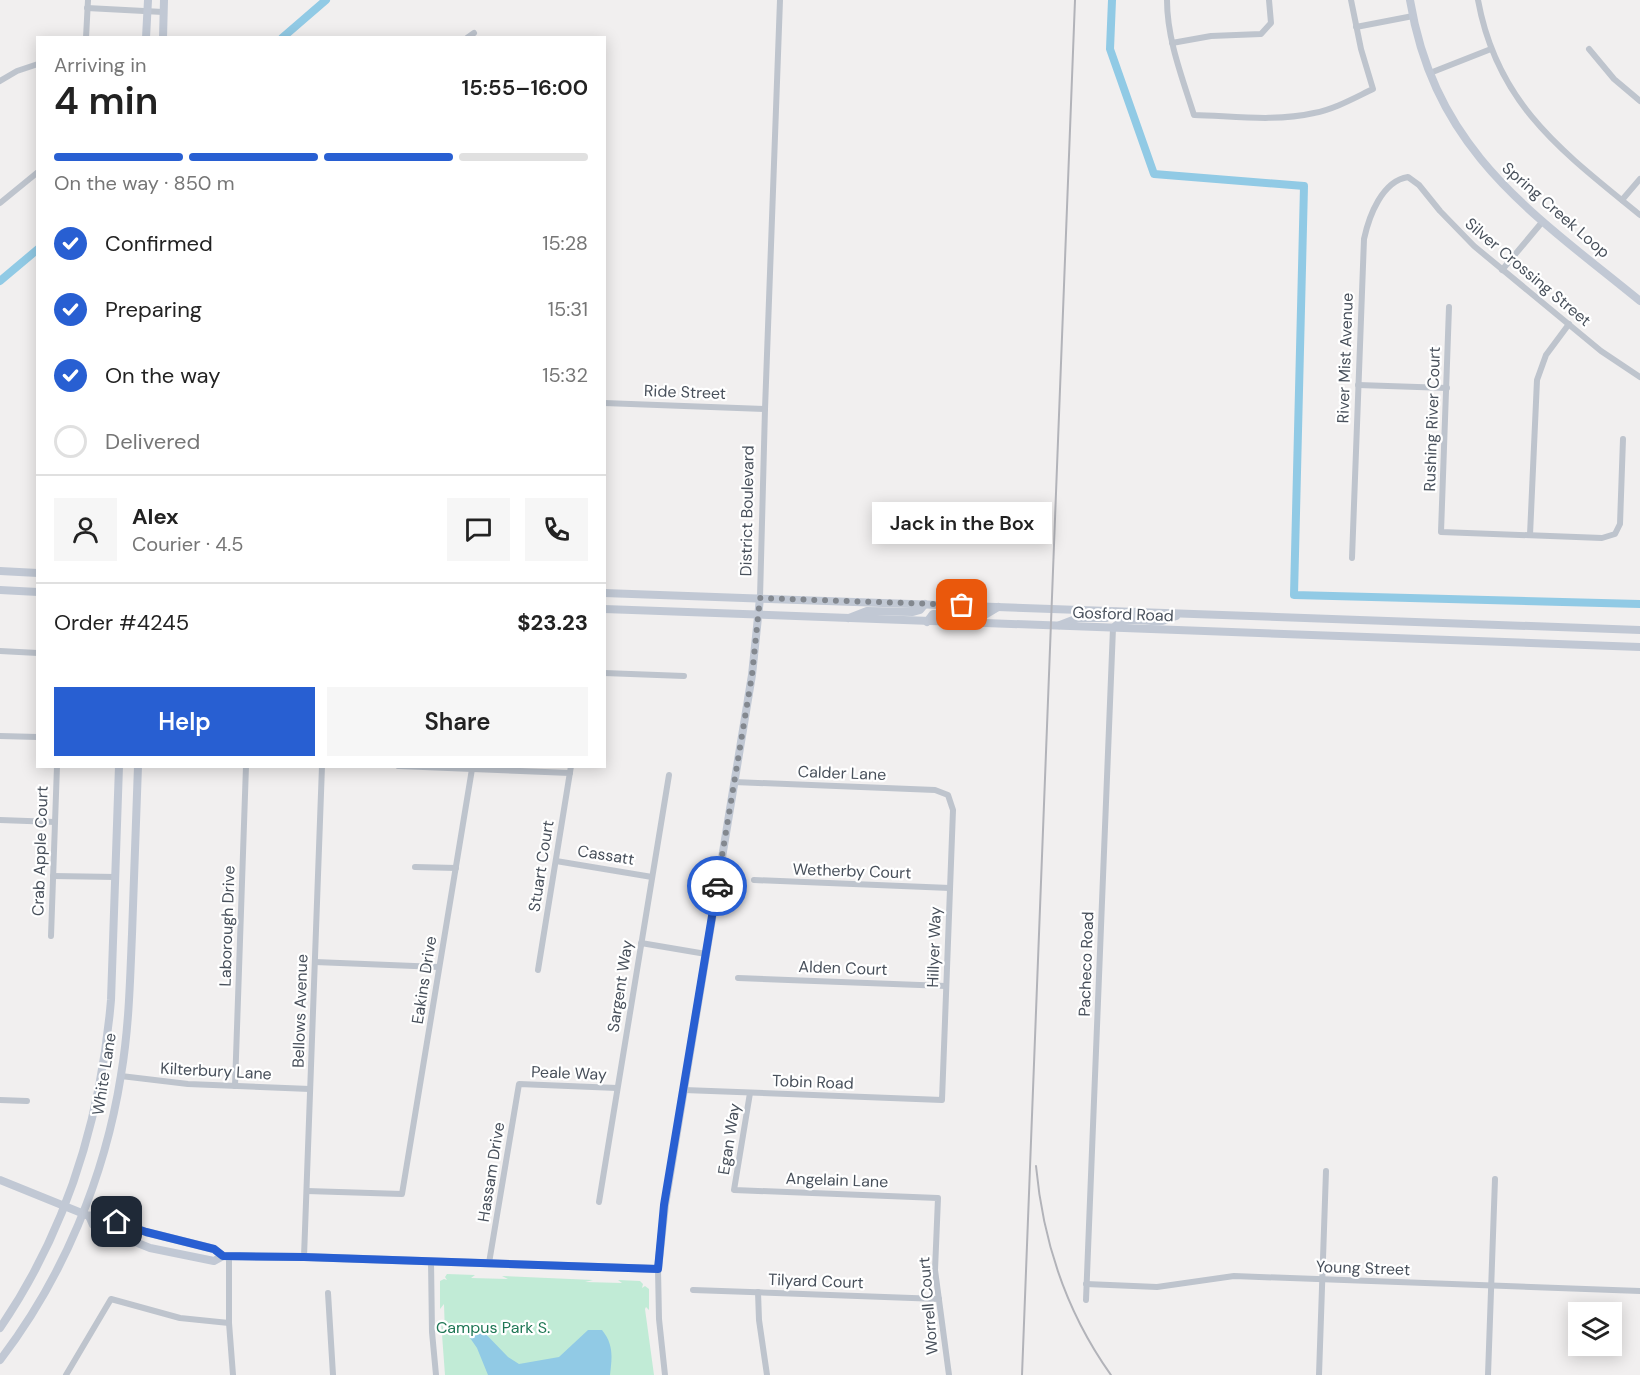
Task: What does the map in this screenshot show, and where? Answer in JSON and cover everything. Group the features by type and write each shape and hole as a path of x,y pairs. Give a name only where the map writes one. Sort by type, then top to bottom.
{"main road":[{"path":"146,36 148,0"},
{"path":"162,36 164,0"},
{"name":"Spring Creek Loop","path":"1410,0 1430,73 1450,117 1480,160 1512,195 1640,301"},
{"path":"0,571 36,573"},
{"path":"0,590 36,592"},
{"name":"Gosford Road","path":"606,593 1640,630"},
{"name":"District Boulevard","path":"658,1269 663,1214 752,675 760,598"},
{"path":"846,619 867,611 913,612 920,610 925,604"},
{"path":"927,622 933,614 983,616 999,607"},
{"name":"Gosford Road","path":"606,609 1640,647"},
{"path":"1057,626 1078,618 1106,618 1117,611"},
{"path":"1113,628 1118,623 1128,620 1161,621 1182,614"},
{"name":"White Lane","path":"0,1328 37,1266 65,1206 84,1151 104,1068 111,1000 119,768"},
{"name":"White Lane","path":"0,1360 38,1304 86,1215 102,1159 121,1076 129,1007 138,768"},
{"path":"0,1180 86,1215 98,1214 146,1232 214,1249 226,1256"},
{"path":"86,1215 93,1225 150,1248 214,1261 226,1256 304,1257 658,1269"}],"street":[{"path":"86,36 88,0"},
{"name":"District Boulevard","path":"760,598 780,0"},
{"path":"1167,0 1172,43 1194,115 1295,117 1332,108 1373,89 1356,27 1352,0"},
{"path":"1172,43 1211,36 1256,36 1267,30 1272,18 1269,0"},
{"path":"1478,0 1491,49 1508,83 1534,122 1568,156 1640,215"},
{"path":"87,8 163,12"},
{"path":"1356,27 1413,16"},
{"path":"470,36 474,33"},
{"path":"1430,73 1491,49"},
{"path":"1589,49 1614,79 1640,101"},
{"path":"0,70 2,79 36,65"},
{"path":"0,203 36,174"},
{"name":"Silver Crossing Street","path":"1408,177 1419,185 1454,226 1502,270 1601,351 1640,377"},
{"name":"River Mist Avenue","path":"1352,558 1364,238 1370,218 1380,200 1398,179 1408,177"},
{"path":"1622,200 1640,178"},
{"path":"1502,270 1543,221"},
{"name":"Rushing River Court","path":"1449,307 1442,532 1530,535"},
{"path":"1569,324 1546,356 1537,380 1530,535 1602,538 1616,534 1620,524 1623,440"},
{"path":"1358,385 1447,388"},
{"name":"Ride Street","path":"606,403 765,409"},
{"name":"Pacheco Road","path":"1086,1300 1113,628"},
{"path":"0,651 36,653"},
{"path":"606,673 684,676"},
{"path":"0,736 36,737"},
{"name":"Crab Apple Court","path":"51,936 57,768"},
{"name":"Laborough Drive","path":"235,1086 246,768"},
{"name":"Bellows Avenue","path":"304,1257 322,768"},
{"path":"446,768 571,770"},
{"name":"Eakins Drive","path":"307,1191 402,1194 472,769"},
{"name":"Stuart Court","path":"538,970 571,770"},
{"name":"Sargent Way","path":"598,1202 669,775"},
{"name":"Calder Lane","path":"734,782 935,790 948,795"},
{"name":"Hillyer Way","path":"942,1100 953,810 948,795"},
{"path":"0,820 55,822"},
{"name":"Cassatt","path":"556,861 652,877"},
{"path":"415,867 456,868"},
{"path":"53,876 116,877"},
{"name":"Wetherby Court","path":"754,880 950,888"},
{"path":"641,943 706,954"},
{"path":"315,962 439,967"},
{"name":"Alden Court","path":"738,978 946,986"},
{"name":"Kilterbury Lane","path":"121,1076 173,1083 310,1089"},
{"name":"Peale Way","path":"519,1084 617,1088"},
{"name":"Hassam Drive","path":"489,1263 519,1084"},
{"name":"Tobin Road","path":"684,1090 942,1100"},
{"name":"Egan Way","path":"734,1190 750,1093"},
{"path":"0,1100 27,1101"},
{"path":"1319,1375 1326,1171"},
{"path":"1488,1375 1495,1179"},
{"name":"Angelain Lane","path":"734,1190 938,1198"},
{"name":"Worrell Court","path":"938,1198 935,1270 949,1375"},
{"path":"226,1256 233,1375"},
{"path":"431,1261 432,1332 436,1375"},
{"name":"District Boulevard","path":"658,1269 659,1319 665,1375"},
{"name":"Young Street","path":"1086,1284 1157,1287 1234,1276 1640,1291"},
{"name":"Tilyard Court","path":"693,1290 939,1299"},
{"path":"758,1292 760,1330 767,1375"},
{"path":"328,1293 333,1375"},
{"path":"66,1375 111,1299 180,1318 229,1323"}],"green space":[{"name":"Campus Park S.","path":"447,1274 475,1275 471,1278 508,1279 502,1276 593,1280 585,1282 640,1281 643,1284 642,1288 645,1286 649,1289 649,1310 646,1307 645,1309 654,1375 445,1375 441,1321 445,1335 444,1304 440,1309 440,1281 447,1280 445,1277"}],"water":[{"path":"480,1328 508,1357 519,1364 559,1357 588,1330 602,1330 610,1346 612,1357 610,1375 488,1375 477,1348 468,1335"}],"waterway":[{"path":"284,36 326,0"},
{"path":"1112,0 1110,49 1154,174 1304,186 1294,595 1640,604"},
{"path":"0,281 36,251"}],"railway":[{"path":"1022,1375 1075,0"},
{"path":"1036,1166 1044,1222 1059,1275 1081,1326 1111,1375"}],"way so far":[{"path":"717,886 752,675 760,598 962,605"}],"place":[{"name":"Jack in the Box","path":"962,605"}],"route":[{"path":"117,1222 146,1232 214,1249 223,1256 658,1269 664,1205 717,886"}]}
